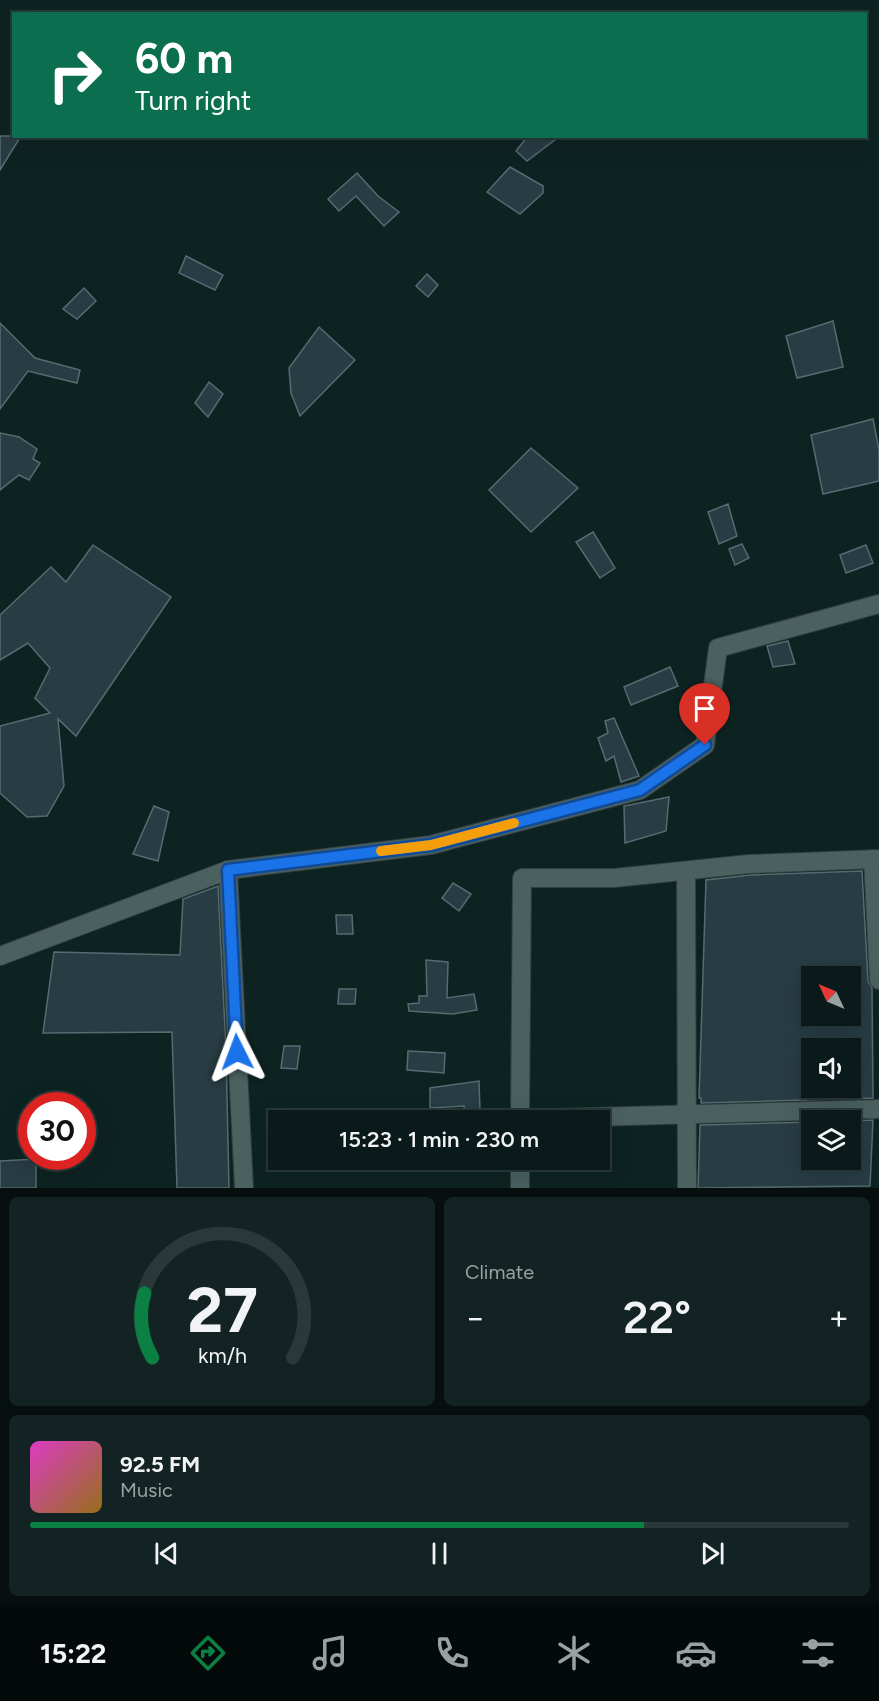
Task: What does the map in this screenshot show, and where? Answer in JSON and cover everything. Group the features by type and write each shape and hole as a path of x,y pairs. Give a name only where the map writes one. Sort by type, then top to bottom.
{"street":[{"path":"0,956 228,870 431,845 640,790 705,745 718,648 879,604"},
{"path":"520,1110 522,878 614,878 748,864 876,859 879,980"},
{"path":"228,870 244,1188"},
{"path":"686,871 687,1188"},
{"path":"610,1117 879,1109"},
{"path":"520,1170 520,1188"}],"building":[{"path":"0,136 20,138 0,170"},
{"path":"526,138 557,138 527,161 516,151"},
{"path":"510,167 543,186 543,193 520,214 487,192"},
{"path":"357,173 378,196 399,212 384,226 356,196 339,211 328,199"},
{"path":"186,256 223,275 215,290 179,273"},
{"path":"427,274 438,285 428,297 416,286"},
{"path":"84,288 96,301 77,319 63,309"},
{"path":"833,321 843,367 797,378 786,336"},
{"path":"0,323 35,358 80,370 77,383 28,371 0,409"},
{"path":"319,327 355,360 300,416 291,393 289,368"},
{"path":"209,382 223,394 208,417 195,403"},
{"path":"873,419 879,450 879,481 823,494 811,435"},
{"path":"0,433 19,437 37,449 33,459 40,463 29,480 19,475 0,490"},
{"path":"531,448 578,488 531,532 489,490"},
{"path":"728,504 737,536 719,544 708,512"},
{"path":"593,532 615,568 600,578 576,542"},
{"path":"742,544 749,558 735,565 729,549"},
{"path":"93,545 171,597 76,736 58,719 64,786 47,816 27,817 0,793 0,726 50,713 35,698 50,668 28,643 0,660 0,615 51,567 66,582"},
{"path":"866,545 873,563 846,573 840,555"},
{"path":"788,641 795,664 773,667 767,646"},
{"path":"670,667 678,686 631,705 624,687"},
{"path":"614,718 639,776 621,782 614,756 606,761 598,738 608,733 605,721"},
{"path":"669,797 666,831 625,843 624,806"},
{"path":"154,806 169,812 158,861 133,854"},
{"path":"862,871 868,981 872,988 873,1098 701,1103 701,1098 699,1098 706,880 750,875"},
{"path":"453,883 471,894 459,911 442,898"},
{"path":"218,886 226,1049 229,1188 177,1188 172,1032 43,1033 54,952 180,955 183,899"},
{"path":"336,915 352,915 353,934 337,934"},
{"path":"426,960 448,962 447,998 474,994 477,1010 453,1014 409,1011 408,1004 419,1003 419,996 427,996"},
{"path":"339,989 356,989 355,1004 338,1004"},
{"path":"284,1046 300,1046 297,1069 281,1068"},
{"path":"408,1051 445,1053 444,1073 407,1070"},
{"path":"479,1081 480,1110 464,1110 464,1106 430,1108 430,1088"},
{"path":"873,1120 870,1186 698,1188 700,1125 801,1122 801,1170 861,1170 861,1121"},
{"path":"18,1160 18,1170 36,1170 36,1188 0,1188 0,1161"}],"slow traffic":[{"path":"381,851 431,845 514,823"}],"route":[{"path":"237,1052 228,870 431,845 477,833 640,790 705,745"}]}
